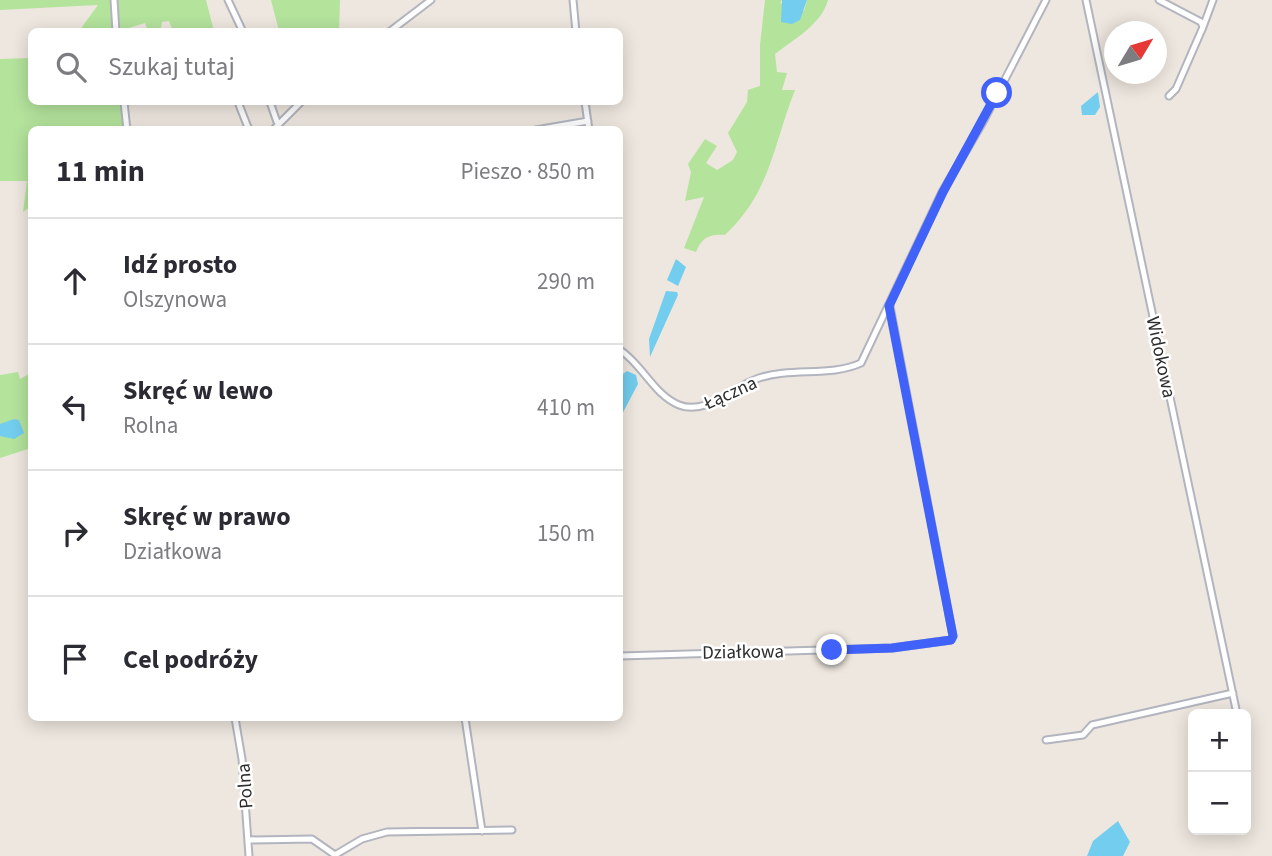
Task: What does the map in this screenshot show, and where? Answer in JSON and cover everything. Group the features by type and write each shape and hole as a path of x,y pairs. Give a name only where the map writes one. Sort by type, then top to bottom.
{"street":[{"path":"114,0 116,28"},
{"path":"228,0 241,28"},
{"path":"394,28 431,0"},
{"path":"573,0 576,28"},
{"path":"889,306 943,192 1046,0"},
{"name":"Widokowa","path":"1086,0 1236,709"},
{"path":"1159,0 1201,22 1203,27"},
{"path":"1169,96 1176,89 1213,0"},
{"path":"124,105 127,126"},
{"path":"239,105 247,126"},
{"path":"271,105 277,122"},
{"path":"275,126 297,105"},
{"path":"586,105 589,126"},
{"path":"557,126 588,120"},
{"name":"Łączna","path":"623,352 641,366 671,401 692,407 706,404 767,375 861,363 889,306"},
{"name":"Działkowa","path":"623,656 892,648 951,640 953,636 889,306"},
{"path":"1046,740 1083,735 1092,725 1233,693"},
{"name":"Polna","path":"236,721 242,759 248,856"},
{"path":"465,721 482,831"},
{"path":"248,840 312,839 335,855 376,834 512,830"}],"green space":[{"path":"0,0 110,0 114,28 81,28 98,5 0,10"},
{"path":"115,0 206,0 213,28 172,28 169,21 162,22 161,28 147,28 145,23 119,28"},
{"path":"271,0 340,0 339,28 278,28"},
{"path":"765,0 782,0 780,3 804,11 807,0 828,0 813,24 775,54 777,72 787,73 782,90 795,90 762,185 740,219 725,235 707,238 696,252 684,248 704,197 685,201 691,172 688,164 705,139 717,146 706,163 717,170 733,160 737,152 728,133 747,102 748,90 760,86 760,45"},
{"path":"28,58 28,105 121,105 125,126 28,126 28,208 23,212 27,181 0,181 0,59"},
{"path":"18,372 20,379 28,375 28,449 0,458 0,436 11,436 0,424 0,375"}],"water":[{"path":"782,0 807,0 800,20 792,24 781,22"},
{"path":"1098,92 1100,107 1095,115 1082,115 1081,106"},
{"path":"676,259 686,267 678,286 667,280"},
{"path":"666,291 677,292 678,295 650,357 649,339"},
{"path":"627,371 636,375 638,384 623,412 623,374"},
{"path":"19,420 24,433 14,439 0,436 0,424"},
{"path":"1118,821 1130,842 1123,856 1087,856 1093,841"}],"route":[{"path":"832,650 892,648 951,640 953,636 889,306 943,192 997,93"}]}
